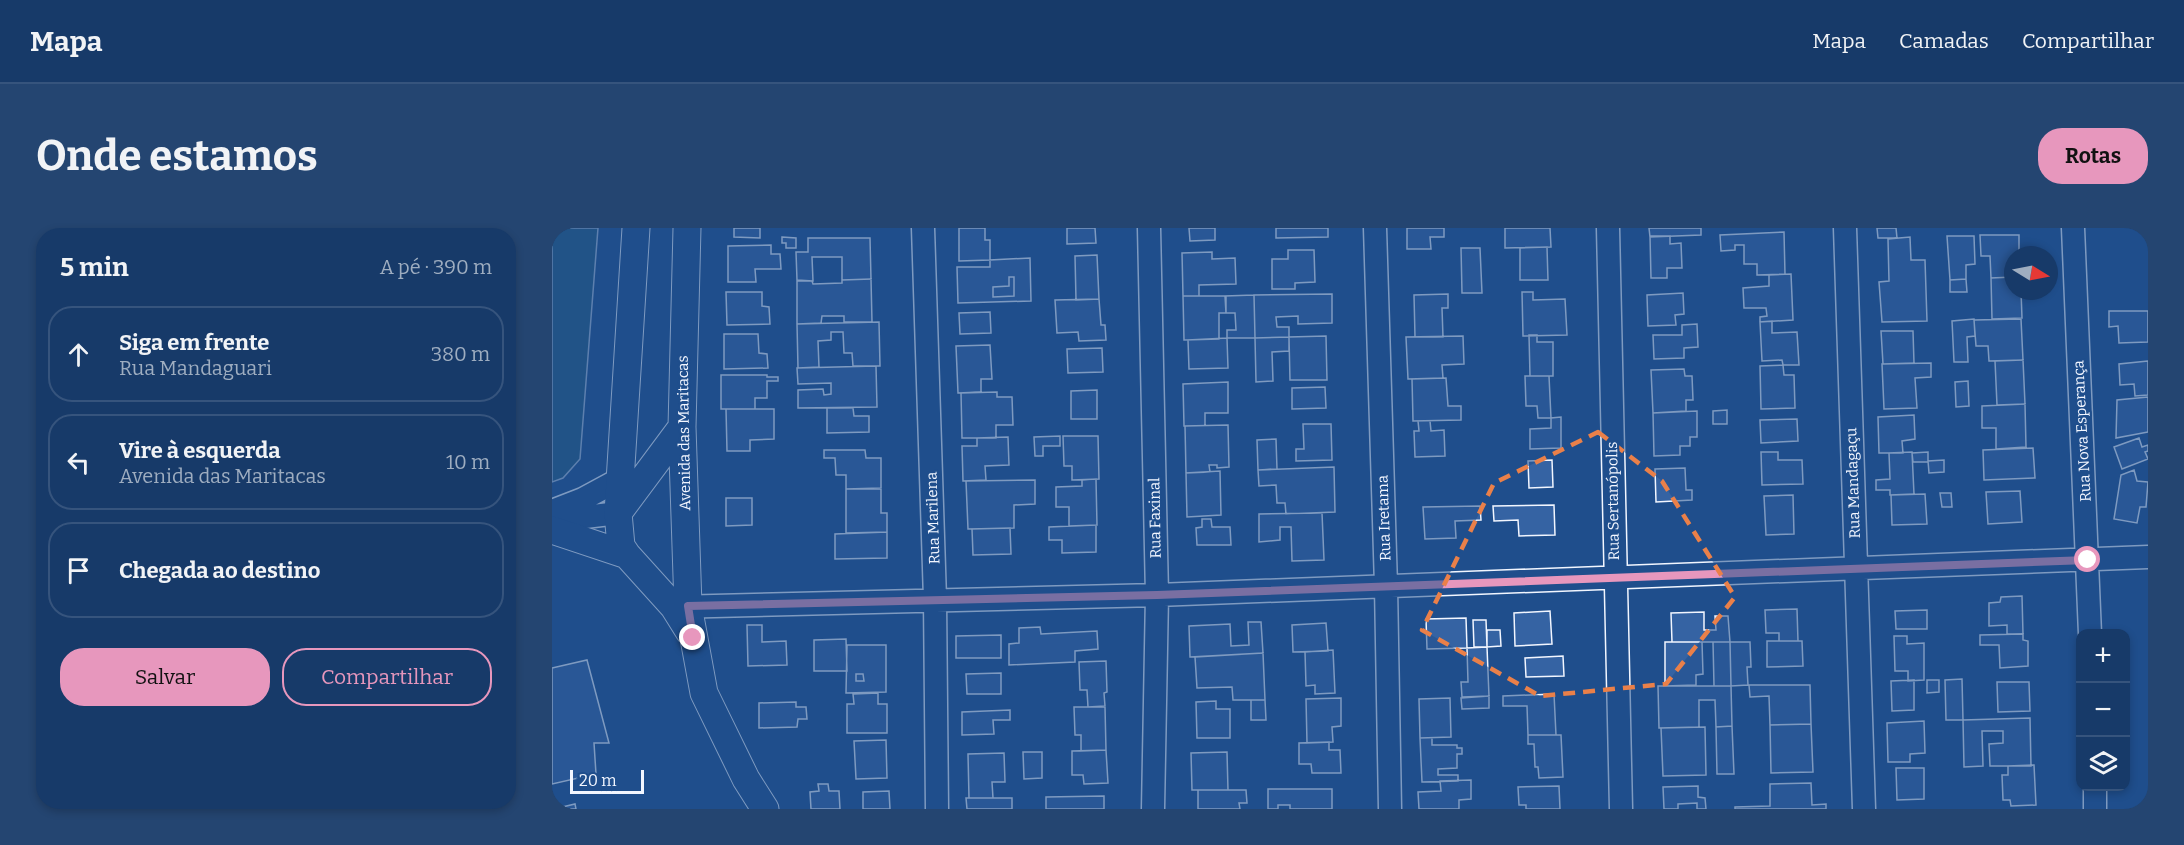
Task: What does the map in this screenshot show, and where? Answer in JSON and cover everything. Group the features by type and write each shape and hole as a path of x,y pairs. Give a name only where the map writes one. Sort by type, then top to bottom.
{"street":[{"path":"636,228 618,513 621,546 627,555 681,607 1157,595 2148,557"},
{"name":"Avenida das Maritacas","path":"687,228 682,427 681,607 693,638 704,693 746,778 765,809"},
{"name":"Rua Marilena","path":"923,228 935,599 937,809"},
{"name":"Rua Faxinal","path":"1149,228 1157,595 1153,809"},
{"name":"Rua Iretama","path":"1375,228 1390,809"},
{"name":"Rua Sertanópolis","path":"1608,228 1621,809"},
{"name":"Rua Mandagaçu","path":"1845,228 1864,809"},
{"name":"Rua Nova Esperança","path":"2073,228 2090,629"},
{"path":"552,521 618,513 682,427"},
{"path":"552,512 583,499 620,479"},
{"path":"552,530 627,555"},
{"path":"2094,791 2095,809"}],"highlighted area":[{"path":"1598,432 1662,481 1735,597 1666,684 1540,696 1422,630 1494,483"}],"shaded area":[{"path":"552,228 598,228 580,459 563,478 552,482"}],"building":[{"path":"734,228 760,228 760,238 734,237"},
{"path":"959,228 985,228 985,240 990,240 990,260 959,261"},
{"path":"1067,228 1095,228 1096,243 1067,244"},
{"path":"1189,228 1215,228 1215,240 1190,241"},
{"path":"1276,228 1328,228 1328,237 1276,238"},
{"path":"1407,228 1444,228 1444,237 1430,237 1431,249 1407,249"},
{"path":"1505,228 1550,228 1551,247 1505,248"},
{"path":"1649,228 1701,228 1701,235 1650,237"},
{"path":"1877,228 1896,228 1897,238 1878,238"},
{"path":"1784,232 1785,274 1757,275 1757,264 1744,264 1744,245 1735,245 1735,250 1721,251 1720,235"},
{"path":"1980,235 2019,235 2019,246 2004,246 2004,277 1991,278 1990,256 1981,256"},
{"path":"1650,236 1670,236 1670,244 1681,243 1682,268 1667,268 1667,278 1651,278"},
{"path":"1947,236 1974,236 1975,264 1966,265 1966,279 1950,280"},
{"path":"782,237 796,238 796,248 786,248 786,243 782,243"},
{"path":"1910,237 1911,260 1925,260 1927,321 1882,322 1879,282 1889,281 1888,239"},
{"path":"808,238 870,238 871,279 842,280 842,257 812,257 813,281 797,280 796,252 808,252"},
{"path":"771,245 771,254 780,254 781,269 755,269 756,282 728,282 728,246"},
{"path":"1547,247 1548,280 1520,280 1520,248"},
{"path":"1461,248 1480,248 1482,293 1462,293"},
{"path":"1288,250 1314,250 1315,282 1295,283 1295,289 1272,289 1272,259 1288,259"},
{"path":"1212,252 1212,259 1235,258 1236,284 1199,285 1199,296 1183,296 1182,253"},
{"path":"1097,255 1099,299 1076,300 1075,256"},
{"path":"1030,258 1031,301 958,303 957,267 990,267 990,260"},
{"path":"1791,274 1793,320 1760,322 1760,317 1767,316 1766,308 1744,308 1743,288 1769,286 1769,275"},
{"path":"1009,277 1014,277 1014,296 993,297 993,287 1009,286"},
{"path":"2004,277 2004,300 2021,300 2022,318 1992,319 1991,278"},
{"path":"871,279 872,322 844,322 844,316 822,316 821,323 797,324 797,281 812,281 813,284"},
{"path":"1966,279 1967,292 1950,292 1950,280"},
{"path":"726,292 762,292 762,306 769,307 770,324 727,325"},
{"path":"1522,292 1533,292 1533,300 1565,299 1567,335 1523,336"},
{"path":"1683,293 1684,314 1675,315 1676,325 1648,326 1647,295"},
{"path":"1332,294 1332,323 1298,324 1298,316 1276,317 1277,327 1289,327 1289,337 1255,338 1254,295"},
{"path":"1448,294 1448,308 1442,308 1443,337 1415,337 1414,295"},
{"path":"1254,295 1255,338 1227,338 1227,330 1236,330 1235,313 1226,313 1225,296"},
{"path":"1183,296 1226,296 1226,313 1219,313 1219,339 1184,340"},
{"path":"1099,299 1101,325 1105,325 1106,340 1079,341 1078,332 1057,333 1055,300"},
{"path":"2109,311 2148,311 2148,342 2119,343 2118,326 2109,327"},
{"path":"990,312 991,333 960,334 959,313"},
{"path":"1974,319 1975,336 1967,337 1968,362 1954,362 1952,321"},
{"path":"2021,319 2023,360 1989,361 1988,346 1976,346 1974,320"},
{"path":"1772,321 1772,333 1797,332 1799,365 1783,365 1782,360 1762,361 1760,322"},
{"path":"879,322 880,366 853,366 852,353 844,353 843,332 831,332 831,340 818,341 819,367 798,368 797,324"},
{"path":"1697,324 1698,347 1684,348 1684,358 1654,359 1653,335 1682,335 1682,325"},
{"path":"1881,331 1913,331 1914,363 1883,364"},
{"path":"724,334 758,334 759,353 767,354 768,368 724,369"},
{"path":"1529,335 1537,335 1537,342 1553,342 1553,376 1530,376"},
{"path":"1326,336 1327,380 1290,380 1289,337"},
{"path":"1463,336 1464,364 1442,365 1443,378 1408,379 1406,337"},
{"path":"1289,337 1289,351 1272,352 1273,381 1256,382 1255,338"},
{"path":"1227,338 1228,368 1189,369 1188,340"},
{"path":"990,345 992,379 981,379 981,392 958,393 956,346"},
{"path":"1102,348 1103,372 1068,373 1067,349"},
{"path":"2023,360 2025,404 1997,405 1995,361"},
{"path":"2148,361 2148,395 2135,396 2134,384 2120,385 2119,364"},
{"path":"1931,363 1931,377 1915,378 1917,408 1884,409 1882,364"},
{"path":"1783,365 1784,375 1794,375 1795,408 1761,409 1760,366"},
{"path":"876,366 877,407 798,408 798,390 823,389 824,395 831,394 831,383 798,384 797,368"},
{"path":"1684,369 1685,376 1692,376 1693,400 1686,400 1686,411 1653,413 1651,370"},
{"path":"721,375 767,375 767,377 778,377 778,381 767,381 767,398 755,398 755,409 721,409"},
{"path":"1525,376 1549,376 1551,418 1538,418 1537,406 1526,406"},
{"path":"1446,378 1448,406 1461,406 1461,420 1413,421 1412,379"},
{"path":"1968,381 1969,406 1956,407 1955,382"},
{"path":"1228,382 1228,413 1205,413 1205,426 1184,426 1183,384"},
{"path":"1325,387 1326,408 1292,409 1292,388"},
{"path":"1097,390 1097,419 1071,419 1071,391"},
{"path":"997,392 997,397 1012,397 1013,425 996,425 996,438 962,438 961,393"},
{"path":"2148,397 2148,432 2116,438 2117,400"},
{"path":"2025,404 2026,447 1996,449 1996,428 1982,428 1982,406"},
{"path":"827,408 853,408 854,416 869,416 869,432 827,433"},
{"path":"726,409 774,409 774,439 750,440 750,451 727,451"},
{"path":"1727,410 1727,424 1713,424 1713,411"},
{"path":"1697,411 1697,437 1690,437 1690,446 1680,446 1680,455 1654,456 1653,413"},
{"path":"1914,415 1915,439 1902,441 1903,453 1879,453 1878,417"},
{"path":"1561,417 1561,448 1530,449 1530,429 1551,428 1551,418"},
{"path":"1797,419 1798,441 1761,443 1760,420"},
{"path":"1418,421 1430,421 1431,431 1444,430 1445,456 1415,457 1414,431 1419,431"},
{"path":"1303,424 1331,424 1332,460 1296,461 1296,449 1304,449"},
{"path":"1228,425 1229,467 1217,468 1217,465 1209,465 1210,472 1186,473 1185,426"},
{"path":"1060,436 1060,446 1043,446 1043,456 1035,456 1034,437"},
{"path":"1063,436 1098,436 1099,479 1072,480 1072,466 1064,466"},
{"path":"1008,437 1009,465 985,466 986,480 963,481 962,446 977,446 977,438"},
{"path":"2139,438 2142,447 2148,445 2148,451 2145,452 2148,459 2122,469 2114,447"},
{"path":"1276,439 1277,469 1258,470 1257,440"},
{"path":"2033,448 2035,478 1984,480 1983,450"},
{"path":"824,450 865,450 866,458 881,458 881,488 846,489 846,475 836,475 835,458 824,458"},
{"path":"1761,452 1778,452 1778,460 1802,460 1803,484 1762,485"},
{"path":"1912,452 1914,494 1890,495 1890,490 1876,490 1876,480 1890,479 1889,453"},
{"path":"1928,452 1928,462 1913,462 1912,453"},
{"path":"1552,460 1553,487 1529,488 1528,461"},
{"path":"1944,460 1944,472 1929,473 1928,461"},
{"path":"1334,467 1335,512 1286,514 1285,503 1277,503 1276,485 1259,486 1258,470"},
{"path":"1685,468 1686,490 1692,490 1692,500 1656,502 1655,469"},
{"path":"2134,470 2137,481 2148,482 2146,507 2140,507 2137,523 2114,519 2121,475"},
{"path":"1220,471 1221,515 1187,517 1186,473"},
{"path":"1096,479 1097,525 1069,526 1069,507 1056,507 1056,487 1082,486 1082,480"},
{"path":"1035,480 1035,504 1014,505 1014,528 968,529 966,481"},
{"path":"846,489 881,489 881,513 887,513 887,532 846,533"},
{"path":"2020,491 2022,522 1988,524 1986,492"},
{"path":"1940,493 1951,493 1952,507 1942,507"},
{"path":"1925,494 1927,524 1892,525 1891,495"},
{"path":"1793,495 1794,534 1766,535 1764,496"},
{"path":"726,498 752,498 752,525 726,526"},
{"path":"1554,505 1555,535 1519,536 1518,520 1494,521 1493,506"},
{"path":"1480,506 1481,520 1455,521 1456,538 1425,539 1423,507"},
{"path":"1322,513 1324,560 1292,561 1291,527 1280,527 1280,540 1259,542 1259,514"},
{"path":"1202,519 1211,519 1212,527 1230,527 1231,545 1197,545 1196,528 1202,527"},
{"path":"1096,525 1096,552 1062,553 1062,540 1049,540 1049,527"},
{"path":"1010,528 1011,554 973,555 972,529"},
{"path":"887,532 887,558 835,559 835,534"},
{"path":"2022,596 2023,634 2007,634 2007,625 1989,626 1989,603 2000,602 2001,597"},
{"path":"1797,609 1798,641 1779,641 1779,633 1766,633 1765,610"},
{"path":"1927,610 1927,629 1896,629 1895,611"},
{"path":"1550,611 1552,644 1515,646 1514,613"},
{"path":"1704,612 1704,630 1716,630 1715,616 1728,616 1730,642 1672,642 1671,613"},
{"path":"1466,618 1467,648 1427,649 1426,619"},
{"path":"1473,620 1486,620 1487,647 1474,647"},
{"path":"1248,622 1261,622 1263,653 1190,657 1189,626 1230,624 1231,646 1249,645"},
{"path":"1326,623 1328,651 1293,652 1292,625"},
{"path":"747,625 762,625 762,642 786,641 787,665 748,666"},
{"path":"1040,627 1041,634 1097,631 1098,649 1075,651 1075,662 1009,665 1009,644 1019,643 1019,628"},
{"path":"1487,630 1500,630 1501,646 1487,647"},
{"path":"2023,634 2023,640 2028,641 2028,666 2000,668 1999,645 1980,645 1980,635"},
{"path":"1001,635 1001,658 956,658 956,636"},
{"path":"1894,636 1907,636 1907,644 1924,643 1924,680 1908,681 1908,671 1895,671"},
{"path":"846,639 847,671 814,671 814,640"},
{"path":"1767,641 1802,641 1803,666 1767,667"},
{"path":"1665,642 1702,642 1703,674 1696,675 1696,685 1665,686"},
{"path":"1713,642 1730,642 1731,686 1714,686"},
{"path":"1730,642 1750,642 1751,667 1747,667 1748,685 1731,686"},
{"path":"847,645 886,645 886,692 846,693"},
{"path":"1487,647 1489,696 1462,697 1461,682 1468,682 1467,648"},
{"path":"1333,650 1335,693 1315,694 1315,685 1306,686 1305,652"},
{"path":"1263,653 1265,700 1233,700 1232,687 1197,688 1195,657"},
{"path":"1563,656 1564,676 1526,677 1525,658"},
{"path":"587,660 609,743 594,743 596,774 552,784 552,668"},
{"path":"1106,661 1105,706 1088,707 1087,690 1080,690 1079,662"},
{"path":"1001,673 1001,694 967,694 966,674"},
{"path":"856,674 863,674 864,681 856,681"},
{"path":"1962,679 1963,720 1946,720 1945,680"},
{"path":"1914,680 1914,710 1892,711 1891,681"},
{"path":"1927,680 1939,680 1939,692 1927,693"},
{"path":"1997,682 2029,682 2030,711 1998,712"},
{"path":"1749,685 1810,685 1811,724 1770,725 1769,696 1750,697"},
{"path":"1658,686 1731,686 1732,726 1716,727 1715,700 1699,700 1699,727 1659,728"},
{"path":"878,693 878,704 887,704 887,733 847,733 847,704 854,704 853,694"},
{"path":"1554,694 1556,735 1528,735 1527,706 1503,706 1503,696"},
{"path":"1489,696 1489,708 1462,709 1461,698"},
{"path":"1341,698 1341,726 1332,727 1333,742 1307,743 1306,699"},
{"path":"1450,698 1451,737 1420,738 1419,699"},
{"path":"1251,700 1265,700 1266,720 1251,720"},
{"path":"1216,701 1216,709 1230,709 1230,738 1197,738 1196,702"},
{"path":"796,702 796,707 806,707 807,719 798,719 797,727 759,728 759,703"},
{"path":"1074,707 1105,707 1106,750 1081,751 1081,735 1075,735"},
{"path":"1010,710 1010,720 993,720 994,734 962,735 962,712"},
{"path":"2030,718 2031,766 1990,766 1989,744 2003,743 2003,731 1982,731 1983,766 1964,767 1963,720"},
{"path":"1924,721 1925,753 1910,754 1910,762 1888,762 1887,723"},
{"path":"1811,724 1813,772 1771,773 1770,725"},
{"path":"1732,726 1734,774 1717,774 1716,727"},
{"path":"1705,727 1706,775 1663,776 1661,728"},
{"path":"1528,735 1561,735 1563,777 1539,778 1538,767 1535,767 1534,744 1528,744"},
{"path":"1420,738 1432,738 1432,745 1457,745 1457,748 1462,748 1462,754 1457,754 1457,768 1438,769 1438,775 1458,775 1458,781 1422,782"},
{"path":"886,740 887,778 856,779 854,741"},
{"path":"1329,742 1329,750 1340,750 1341,773 1312,773 1311,764 1299,764 1299,743"},
{"path":"1106,750 1108,783 1084,784 1083,775 1072,775 1072,751"},
{"path":"1023,752 1042,752 1042,778 1024,779"},
{"path":"1227,752 1228,790 1192,790 1191,753"},
{"path":"1004,753 1005,782 992,782 993,798 969,798 968,754"},
{"path":"2034,765 2036,805 2011,806 2010,800 2003,800 2002,775 2008,775 2008,766"},
{"path":"1896,768 1924,768 1924,799 1897,800"},
{"path":"1471,780 1471,799 1459,800 1459,809 1419,809 1418,792 1441,791 1440,781"},
{"path":"1811,783 1812,805 1826,804 1826,809 1735,809 1735,807 1770,806 1770,784"},
{"path":"818,784 828,784 829,791 839,791 840,809 811,809 810,792 819,791"},
{"path":"1559,786 1560,809 1526,809 1526,805 1519,805 1518,787"},
{"path":"1698,786 1698,797 1705,798 1706,809 1697,809 1697,803 1678,804 1678,809 1664,809 1663,787"},
{"path":"1268,789 1332,789 1332,809 1290,809 1290,805 1278,805 1278,809 1268,809"},
{"path":"1198,790 1246,790 1247,803 1239,803 1240,809 1198,809"},
{"path":"889,791 890,809 863,809 863,792"},
{"path":"1104,796 1104,809 1046,809 1046,797"},
{"path":"966,798 1012,798 1012,809 967,809"},
{"path":"575,804 576,809 554,809"}],"route":[{"path":"693,638 688,606 1157,595 2088,560"}]}
